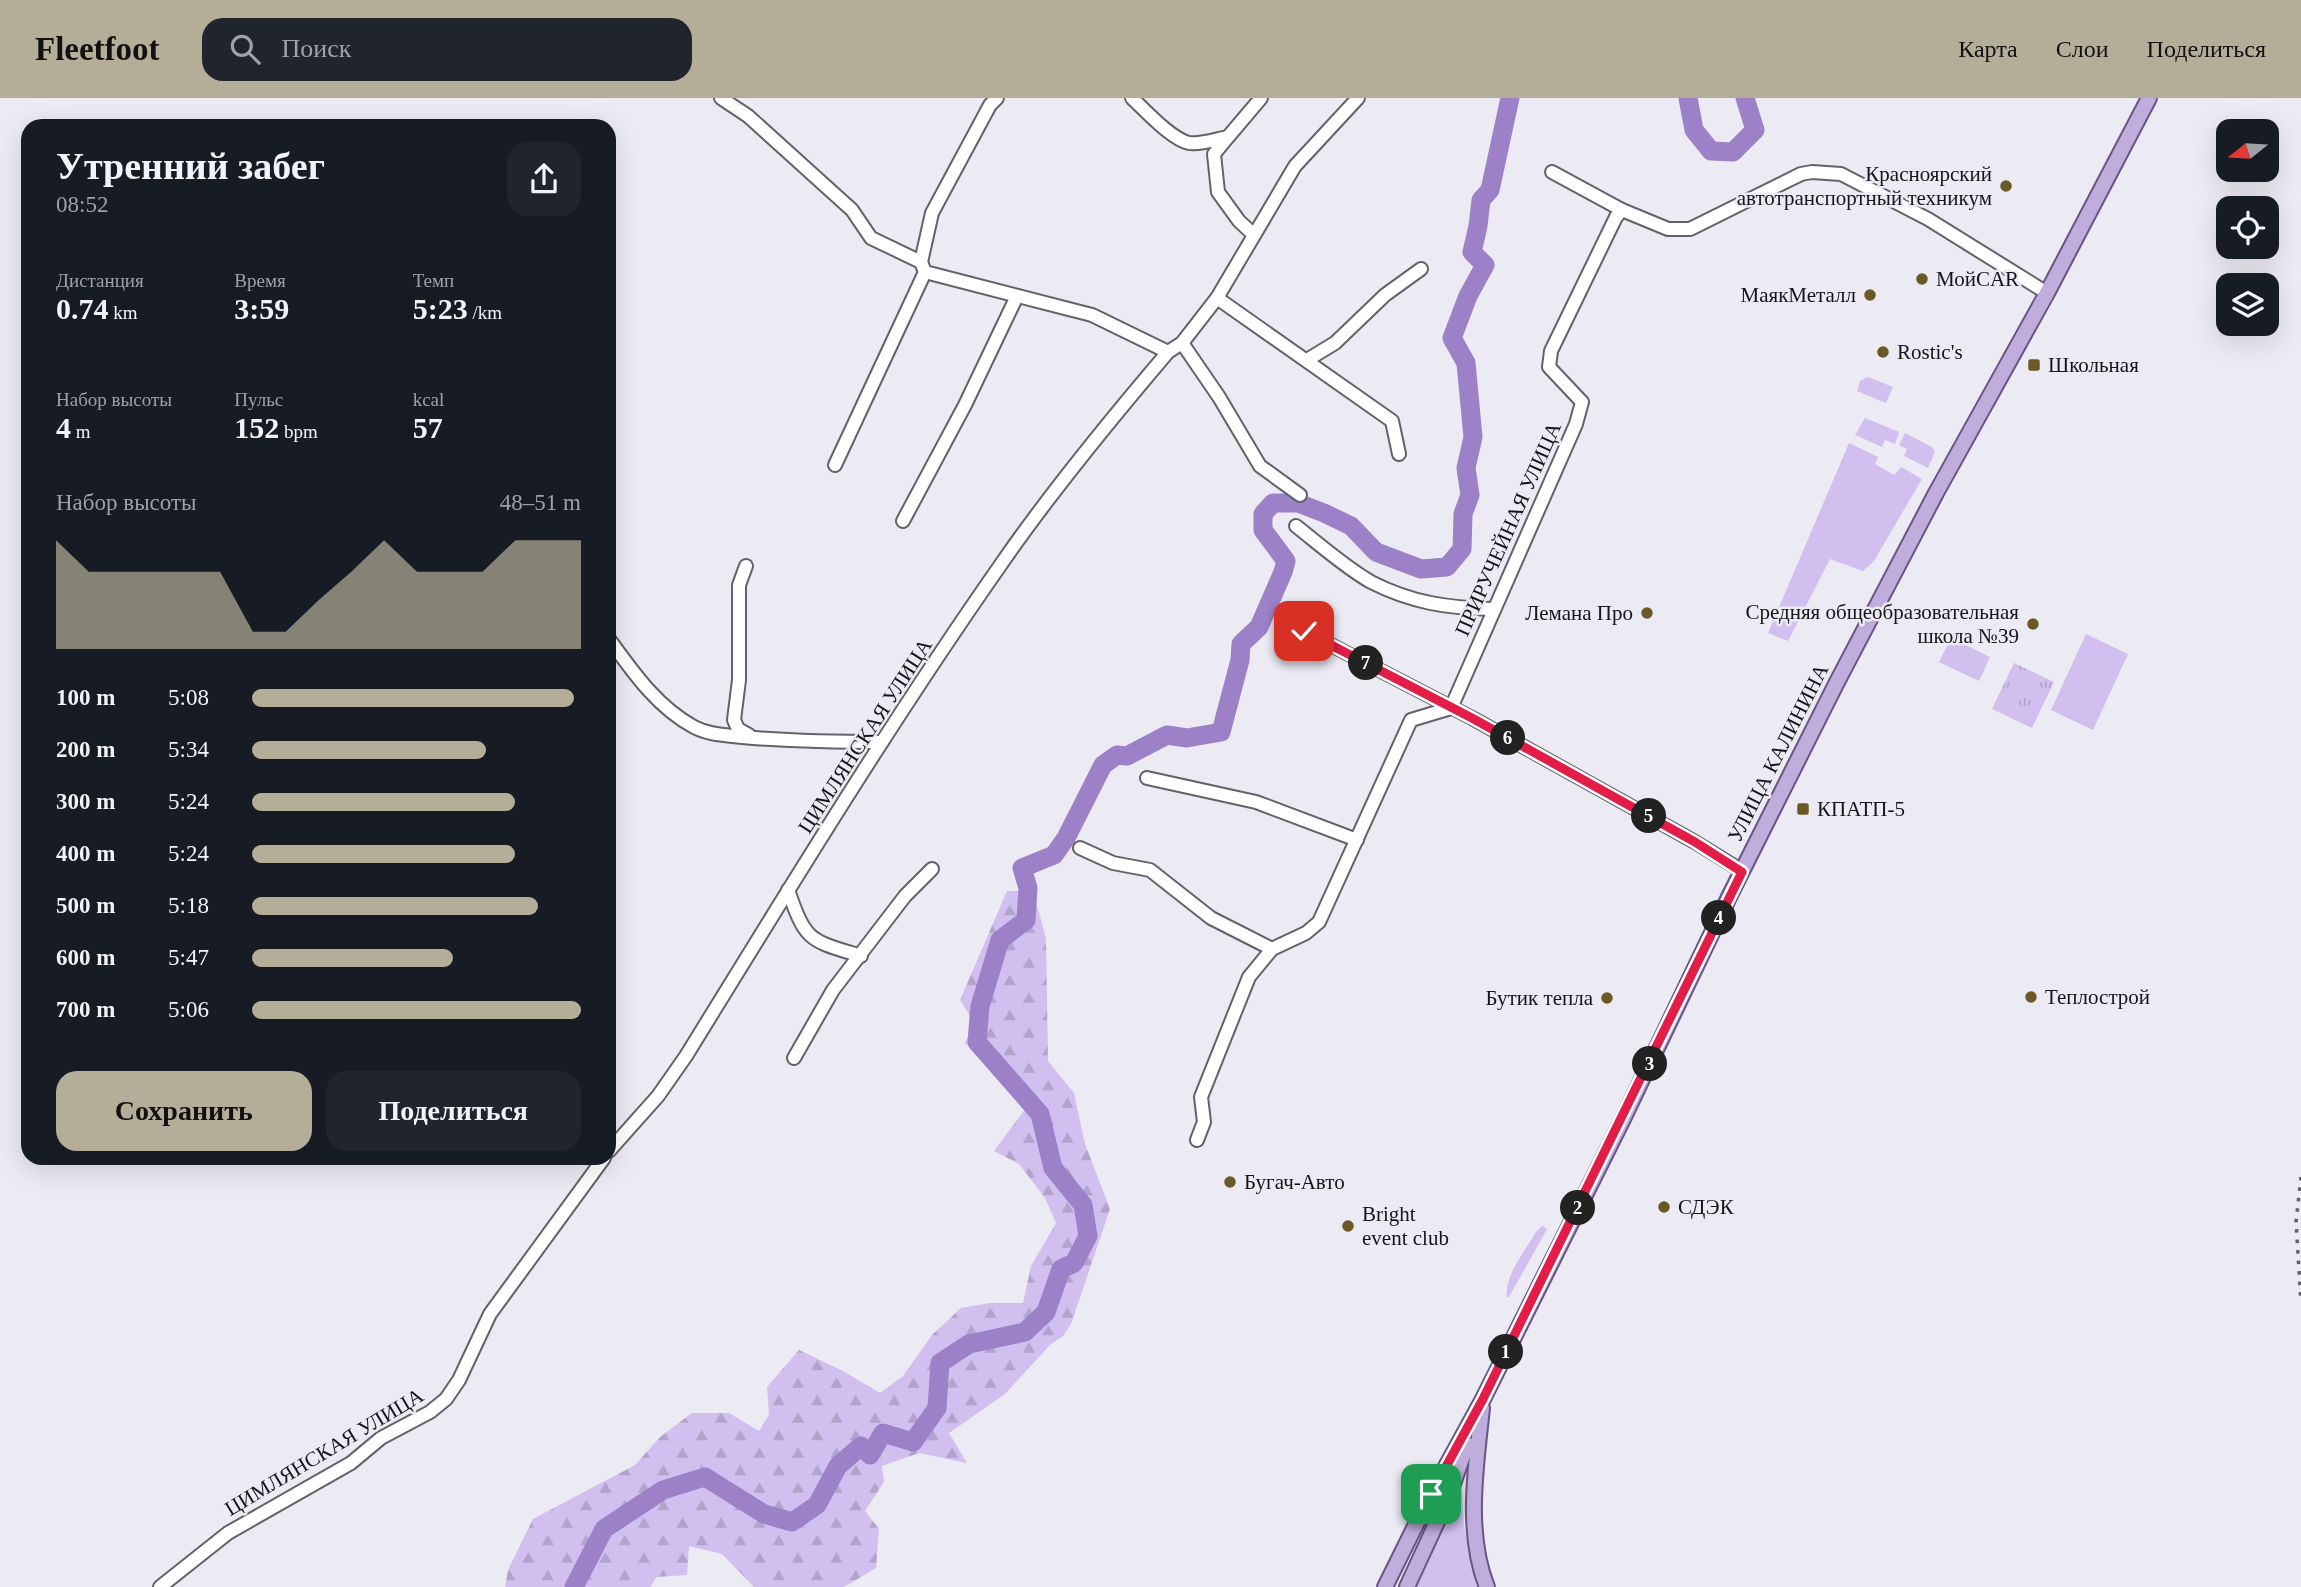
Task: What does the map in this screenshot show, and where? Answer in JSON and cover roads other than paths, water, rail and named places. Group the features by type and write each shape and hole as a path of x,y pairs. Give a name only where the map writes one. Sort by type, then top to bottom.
{"main road":[{"name":"УЛИЦА КАЛИНИНА","path":"1385,1587 1431,1494 1483,1399 1742,872 1936,493 2047,293 2149,98"},
{"name":"УЛИЦА КАЛИНИНА","path":"1407,1587 1447,1498 1483,1399"},
{"path":"1483,1399 1474,1517 1477,1551 1487,1587"}],"street":[{"path":"721,98 748,116 852,210 871,238 923,267 1017,296 1092,315 1168,352"},
{"path":"835,465 923,267 932,213 990,105 997,98"},
{"path":"1132,98 1180,139 1191,143 1228,137"},
{"path":"1254,235 1239,221 1218,192 1214,153 1261,98"},
{"name":"ЦИМЛЯНСКАЯ УЛИЦА","path":"616,1143 658,1096 686,1056 882,742 1004,559 1101,430 1168,352 1182,343 1217,298 1295,166 1358,98"},
{"path":"1552,173 1622,210 1668,229 1689,229 1801,174 1841,174 1928,219 2047,293"},
{"name":"ПРИРУЧЕЙНАЯ УЛИЦА","path":"1451,708 1576,424 1582,402 1549,367 1551,351 1616,217 1622,210"},
{"path":"1307,360 1335,343 1385,295 1421,269"},
{"path":"903,521 965,405 1017,296"},
{"path":"1217,298 1392,421 1399,454"},
{"path":"1182,343 1219,397 1260,466 1300,495"},
{"path":"1296,526 1369,581 1412,600 1450,608 1493,609"},
{"path":"746,566 739,585 739,680 734,720 738,729 755,738"},
{"path":"1304,631 1695,842 1742,872"},
{"path":"616,649 664,707 695,728 710,733 755,738 882,742"},
{"path":"1197,1140 1204,1122 1201,1097 1249,977 1272,949 1306,933 1319,922 1411,720 1451,708"},
{"path":"1147,778 1256,802 1357,840"},
{"path":"1080,848 1113,863 1150,870 1211,918 1272,949"},
{"path":"794,1058 833,990 905,896 932,869"},
{"path":"788,890 797,917 813,940 861,956"},
{"name":"ЦИМЛЯНСКАЯ УЛИЦА","path":"160,1587 228,1533 351,1463 382,1438 430,1412 446,1399 459,1380 491,1314 599,1165"}],"waterway":[{"path":"574,1587 604,1529 663,1490 705,1477 764,1514 792,1522 817,1505 838,1466 861,1446 870,1455 883,1433 913,1442 937,1408 940,1363 969,1344 1025,1332 1046,1312 1061,1269 1074,1263 1088,1236 1083,1205 1053,1168 1040,1114 977,1042 980,1006 1000,940 1026,920 1028,888 1022,868 1054,855 1066,838 1103,765 1117,755 1127,756 1167,735 1187,738 1221,732 1240,660 1241,644 1259,627 1286,561 1263,530 1263,514 1273,503 1298,503 1324,513 1351,526 1376,552 1421,569 1447,567 1462,549 1463,514 1470,495 1466,468 1473,437 1466,363 1452,338 1468,296 1485,265 1472,252 1481,200 1490,190 1510,98"},
{"path":"1688,98 1694,130 1711,151 1733,152 1755,130 1745,98"}],"railway":[{"path":"2301,1177 2296,1222 2301,1302"}],"place":[{"name":"Красноярский автотранспортный техникум","path":"2006,186"},
{"name":"МойCAR","path":"1922,279"},
{"name":"МаякМеталл","path":"1870,295"},
{"name":"Rostic's","path":"1883,352"},
{"name":"Школьная","path":"2034,365"},
{"name":"Лемана Про","path":"1647,613"},
{"name":"Средняя общеобразовательная школа №39","path":"2033,624"},
{"name":"КПАТП-5","path":"1803,809"},
{"name":"Теплострой","path":"2031,997"},
{"name":"Бутик тепла","path":"1607,998"},
{"name":"Бугач-Авто","path":"1230,1182"},
{"name":"СДЭК","path":"1664,1207"},
{"name":"Bright event club","path":"1348,1226"}]}
